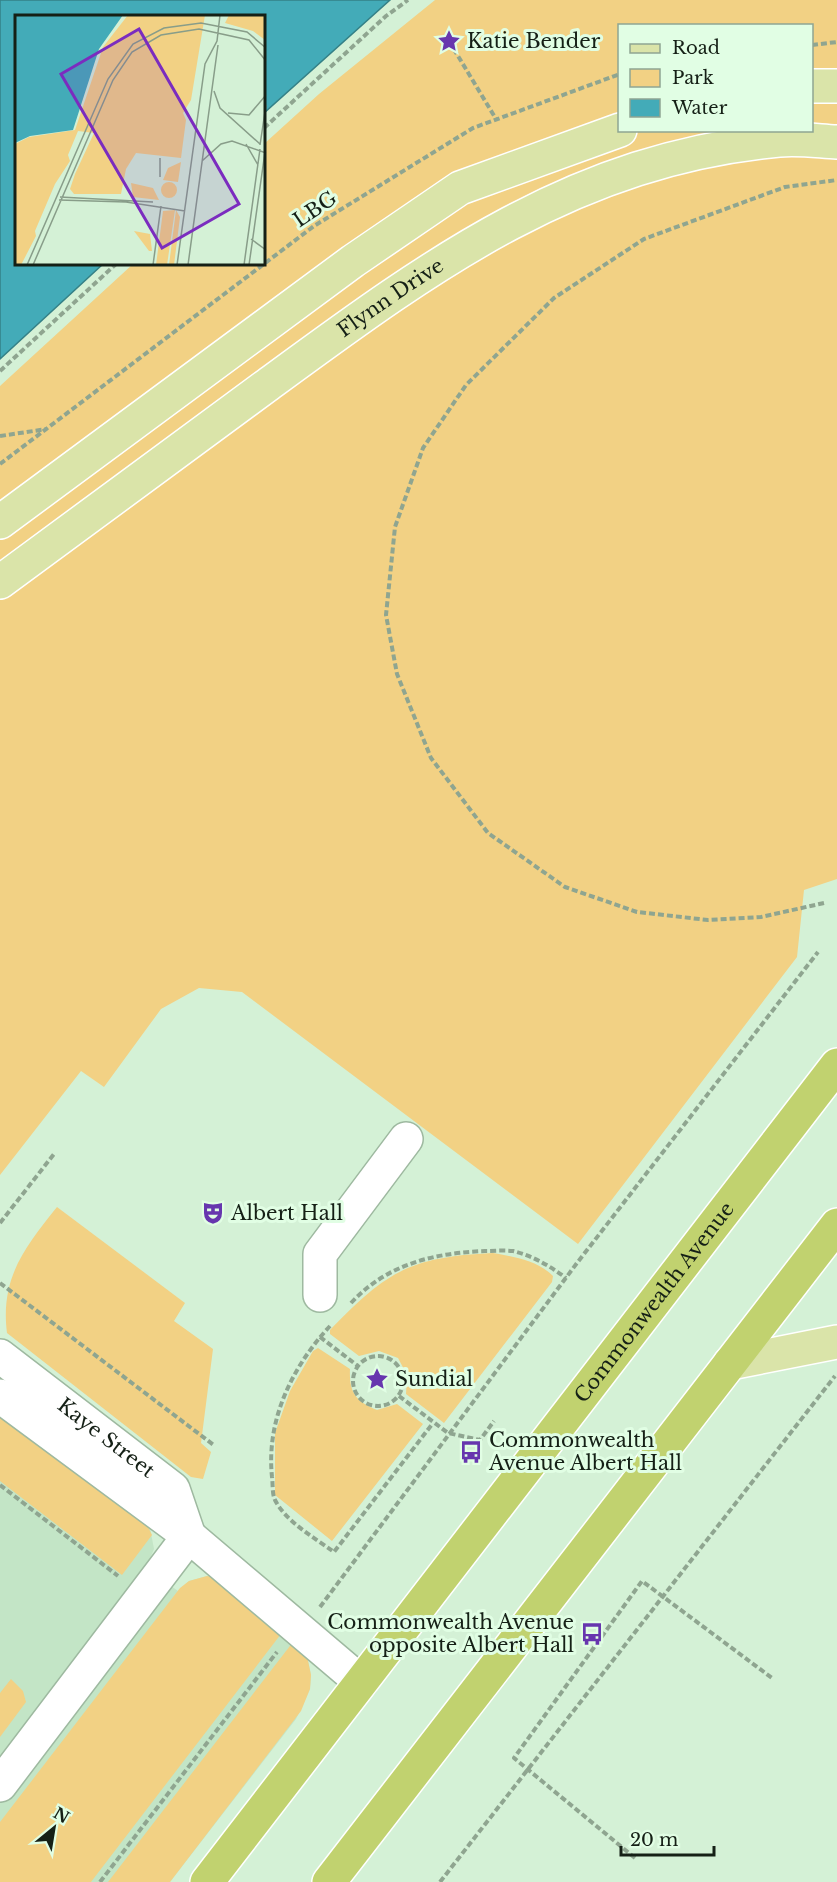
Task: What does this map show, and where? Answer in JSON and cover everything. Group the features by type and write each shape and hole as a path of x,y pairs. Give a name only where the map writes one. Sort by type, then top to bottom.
{"highway":[{"name":"Commonwealth Avenue","path":"207,1882 837,1065"},
{"path":"329,1882 837,1225"}],"main road":[{"path":"813,86 837,86"},
{"path":"0,522 353,261 460,188 618,131"},
{"name":"Flynn Drive","path":"0,582 387,296 475,240 539,206 616,175 677,156 780,140 837,141"},
{"path":"730,1363 837,1342"}],"street":[{"path":"333,1309 320,1254 406,1139"},
{"name":"Kaye Street","path":"0,1356 173,1489 189,1536"},
{"name":"Kaye Street","path":"0,1396 189,1536 361,1682"},
{"path":"0,1785 189,1536"}],"path":[{"path":"266,126 386,16 408,0"},
{"path":"449,41 496,119"},
{"path":"813,45 837,42"},
{"name":"LBG","path":"266,263 314,226 473,128 618,75"},
{"path":"824,903 761,917 708,920 637,912 565,887 488,833 431,758 397,674 386,615 395,527 423,448 466,385 546,306 644,239 785,187 837,180"},
{"path":"0,370 114,266"},
{"name":"LBG","path":"0,464 262,266"},
{"path":"0,436 48,429"},
{"path":"100,1882 291,1634 302,1632 448,1433 818,952"},
{"path":"0,1223 54,1154"},
{"path":"433,1423 334,1552 290,1518 274,1499 271,1466 273,1431 284,1394 320,1337 333,1309 401,1266 448,1252 512,1251 544,1263 566,1278"},
{"path":"0,1283 215,1446"},
{"path":"320,1337 358,1366"},
{"path":"374,1357 393,1361 403,1377 399,1396 382,1405 364,1401 354,1385 358,1366 374,1357"},
{"path":"440,1882 837,1373"},
{"path":"399,1396 448,1433 480,1440 494,1421"},
{"path":"0,1485 126,1582"},
{"path":"635,1858 514,1758 642,1581 772,1678"}],"shaded area":[{"path":"0,1409 150,1528 154,1549 146,1568 178,1591 189,1581 207,1576 307,1656 311,1675 310,1689 296,1719 170,1882 0,1882"}],"green space":[{"path":"435,0 837,0 837,879 804,890 797,957 578,1244 242,992 199,988 161,1009 104,1087 81,1071 0,1175 0,386 131,266 266,266 266,142 319,94"},
{"path":"57,1207 185,1303 174,1321 213,1349 201,1443 211,1452 203,1479 191,1477 7,1333 7,1296 17,1264"},
{"path":"493,1253 540,1266 553,1276 552,1282 444,1423 406,1394 407,1375 398,1358 379,1351 359,1356 330,1334 330,1330 368,1294 402,1271 441,1258"},
{"path":"318,1348 350,1369 352,1390 363,1403 377,1410 397,1404 423,1424 332,1541 275,1495 275,1433 290,1391 313,1351"},
{"path":"0,1409 147,1525 152,1535 122,1575 0,1481"},
{"path":"207,1576 214,1577 281,1634 91,1882 0,1882 0,1822 180,1588 189,1581"},
{"path":"293,1642 307,1656 311,1675 310,1689 301,1711 170,1882 108,1882"},
{"path":"11,1679 23,1691 26,1702 0,1737 0,1693"}],"water":[{"path":"0,0 390,0 266,111 266,15 15,15 15,266 101,266 0,359"}],"place":[{"name":"Katie Bender","path":"449,41"},
{"name":"Albert Hall","path":"213,1213"},
{"name":"Sundial","path":"377,1379"},
{"name":"Commonwealth Avenue Albert Hall","path":"471,1452"},
{"name":"Commonwealth Avenue opposite Albert Hall","path":"592,1634"}]}
